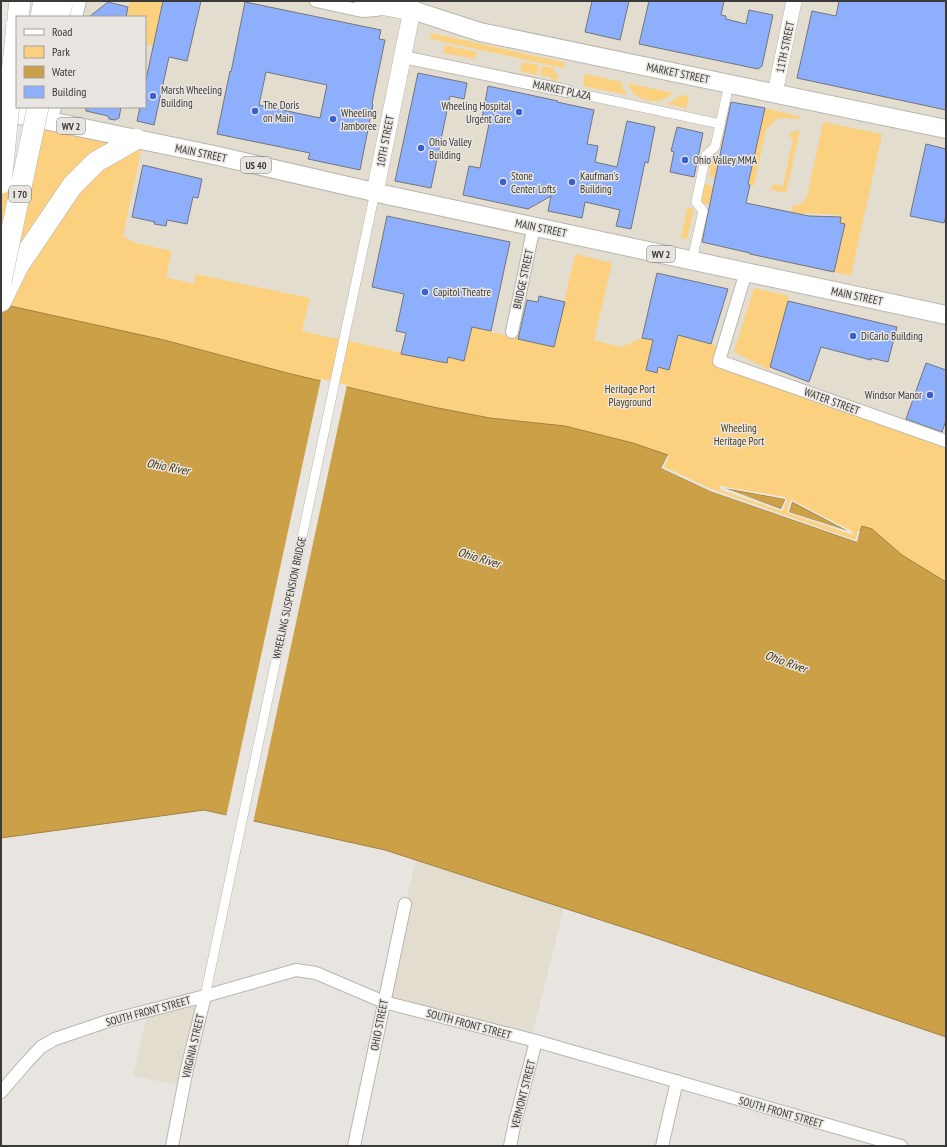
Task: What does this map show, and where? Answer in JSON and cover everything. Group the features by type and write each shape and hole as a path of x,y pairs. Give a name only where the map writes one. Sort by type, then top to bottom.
{"highway":[{"path":"18,16 20,1"},
{"path":"41,16 44,1"},
{"path":"58,16 63,1"},
{"path":"365,1 404,5"},
{"path":"1,183 16,35"},
{"name":"I 70","path":"1,282 38,108"},
{"name":"I 70","path":"1,218 8,109"},
{"path":"1,301 18,266 72,186 96,162 136,139"}],"main road":[{"name":"10TH STREET","path":"375,192 403,57 404,5"},
{"name":"MARKET STREET","path":"404,5 480,32 946,129"},
{"name":"WV 2","path":"8,109 53,115 136,139"},
{"name":"MAIN STREET","path":"136,139 946,315"}],"street":[{"path":"76,16 80,1"},
{"name":"MARKET STREET","path":"316,1 362,11 404,5"},
{"name":"11TH STREET","path":"775,93 794,1"},
{"name":"MARKET PLAZA","path":"403,57 720,124"},
{"path":"692,260 703,211 696,202 706,155 716,147 729,84"},
{"name":"10TH STREET","path":"358,273 375,192"},
{"name":"BRIDGE STREET","path":"512,332 534,226"},
{"name":"WATER STREET","path":"746,272 719,361 946,441"},
{"name":"WHEELING SUSPENSION BRIDGE","path":"220,923 358,273"},
{"name":"OHIO STREET","path":"354,1146 405,904"},
{"name":"VIRGINIA STREET","path":"172,1146 187,1069 205,996 220,923"},
{"name":"SOUTH FRONT STREET","path":"1,1092 42,1047 55,1039 108,1021 205,996 296,970 316,972 384,1002 536,1041 902,1146"},
{"name":"VERMONT STREET","path":"510,1146 536,1041"},
{"path":"662,1146 677,1082"}],"shaded area":[{"path":"80,1 317,1 362,11 396,1 946,1 946,441 719,361 722,347 679,335 669,370 657,373 472,327 464,361 448,357 447,363 302,331 310,298 196,274 194,284 166,277 172,251 133,242 123,237 142,145 52,128 56,108 146,108 146,16 76,16"},
{"path":"416,860 564,908 531,1040 384,1002"},
{"path":"205,996 184,1086 133,1076 148,1011"}],"green space":[{"path":"130,1 163,1 153,46 146,44 146,16 126,16"},
{"path":"431,33 563,62 565,66 564,68 430,39"},
{"path":"445,45 477,52 475,59 443,53"},
{"path":"522,62 539,65 537,75 520,71"},
{"path":"542,66 554,68 553,73 558,74 556,83 551,82 552,78 540,75"},
{"path":"585,74 621,82 627,95 583,86"},
{"path":"628,83 673,93 661,100 648,101 636,95 631,90"},
{"path":"681,95 689,96 686,108 667,104"},
{"path":"765,108 801,117 801,119 778,118 766,129 754,186 748,184 756,146 723,140 721,148 717,147 719,136 724,137 726,128 759,135"},
{"path":"36,119 143,141 123,236 133,242 172,251 166,277 194,284 196,274 310,298 302,331 446,363 448,357 464,361 472,327 554,347 575,254 612,263 594,340 621,347 642,338 653,340 646,370 656,373 658,367 669,370 678,335 722,347 719,360 946,441 946,582 902,555 872,529 857,542 710,491 661,468 667,455 633,443 565,426 490,418 433,407 291,374 164,340 1,304 1,186 20,191"},
{"path":"823,122 882,134 851,276 834,272 845,224 840,223 841,215 804,213 804,215 791,212 792,206 801,203 807,196"},
{"path":"794,131 800,131 786,193 771,190 773,184 783,186 793,139 790,135"},
{"path":"708,156 719,158 715,178 709,177 711,169 706,168"},
{"path":"703,183 713,186 709,205 701,203"},
{"path":"687,208 694,209 687,239 681,238"},
{"path":"754,288 789,296 769,370 734,352"}],"water":[{"name":"Ohio River","path":"1,304 164,340 291,374 433,407 490,418 565,426 633,443 668,455 661,468 710,491 856,542 862,526 872,529 902,555 946,582 946,1037 653,937 385,850 204,810 1,838"},
{"path":"721,488 785,499 782,509"},
{"path":"792,502 851,533 789,512"}],"pier":[{"path":"321,379 347,385 253,823 226,817"},
{"path":"668,455 669,456 664,467 711,489 855,540 858,531 860,531 857,542 710,491 661,468"},
{"path":"720,486 785,497 787,500 783,510 781,511 721,490","holes":["725,488 785,499 781,509"]},
{"path":"792,500 852,531 853,534 788,513 787,511 790,501","holes":["793,502 848,531 789,512"]}],"building":[{"path":"163,1 201,1 187,61 169,57 154,125 137,121 140,108 146,108 146,79"},
{"path":"592,1 629,1 620,40 585,32"},
{"path":"649,1 724,1 721,15 726,16 726,19 746,24 749,10 773,15 762,66 758,69 639,44"},
{"path":"839,1 946,1 946,110 797,78 812,11 836,16"},
{"path":"108,2 128,7 126,16 90,16"},
{"path":"245,2 381,30 379,39 385,40 360,170 308,159 310,153 217,134 230,71 231,72","holes":["266,72 327,85 320,118 259,105"]},
{"name":"Ohio Valley Building","path":"418,73 467,83 464,99 450,96 431,188 395,181"},
{"path":"488,86 594,110 587,144 598,146 595,162 617,167 627,121 655,127 648,163 645,162 631,229 616,226 620,210 585,202 582,218 548,211 551,196 528,209 463,195 469,166 480,168 489,124 481,123"},
{"path":"731,102 765,108 748,184 750,185 746,203 809,216 841,217 840,223 845,224 834,272 702,242"},
{"path":"86,108 121,108 119,118 115,120 109,119 108,116 86,111"},
{"path":"677,127 703,133 694,177 670,172 674,152 671,151"},
{"path":"926,144 946,149 946,216 944,223 910,216"},
{"path":"143,165 202,179 198,198 193,197 187,224 167,220 166,226 132,217"},
{"path":"387,216 510,242 491,331 472,327 464,361 448,357 447,363 401,354 406,333 396,331 404,294 372,287"},
{"path":"657,273 728,289 711,344 678,335 669,370 658,367 657,373 646,370 653,340 642,338"},
{"path":"539,296 565,302 554,347 518,339 527,300 538,302"},
{"path":"788,301 897,327 888,362 871,358 871,360 821,347 809,382 770,367"},
{"name":"Windsor Manor","path":"926,363 946,370 946,420 942,432 906,419"}],"place":[{"name":"Marsh Wheeling Building","path":"153,96"},
{"name":"The Doris on Main","path":"255,111"},
{"name":"Wheeling Hospital Urgent Care","path":"519,112"},
{"name":"Wheeling Jamboree","path":"333,119"},
{"name":"Ohio Valley Building","path":"421,148"},
{"name":"Ohio Valley MMA","path":"685,160"},
{"name":"Stone Center Lofts","path":"503,182"},
{"name":"Kaufman's Building","path":"572,182"},
{"name":"Capitol Theatre","path":"425,292"},
{"name":"DiCarlo Building","path":"853,336"},
{"name":"Windsor Manor","path":"930,395"}],"park label":[{"name":"Heritage Port Playground","path":"630,395"},
{"name":"Wheeling Heritage Port","path":"739,434"}]}
